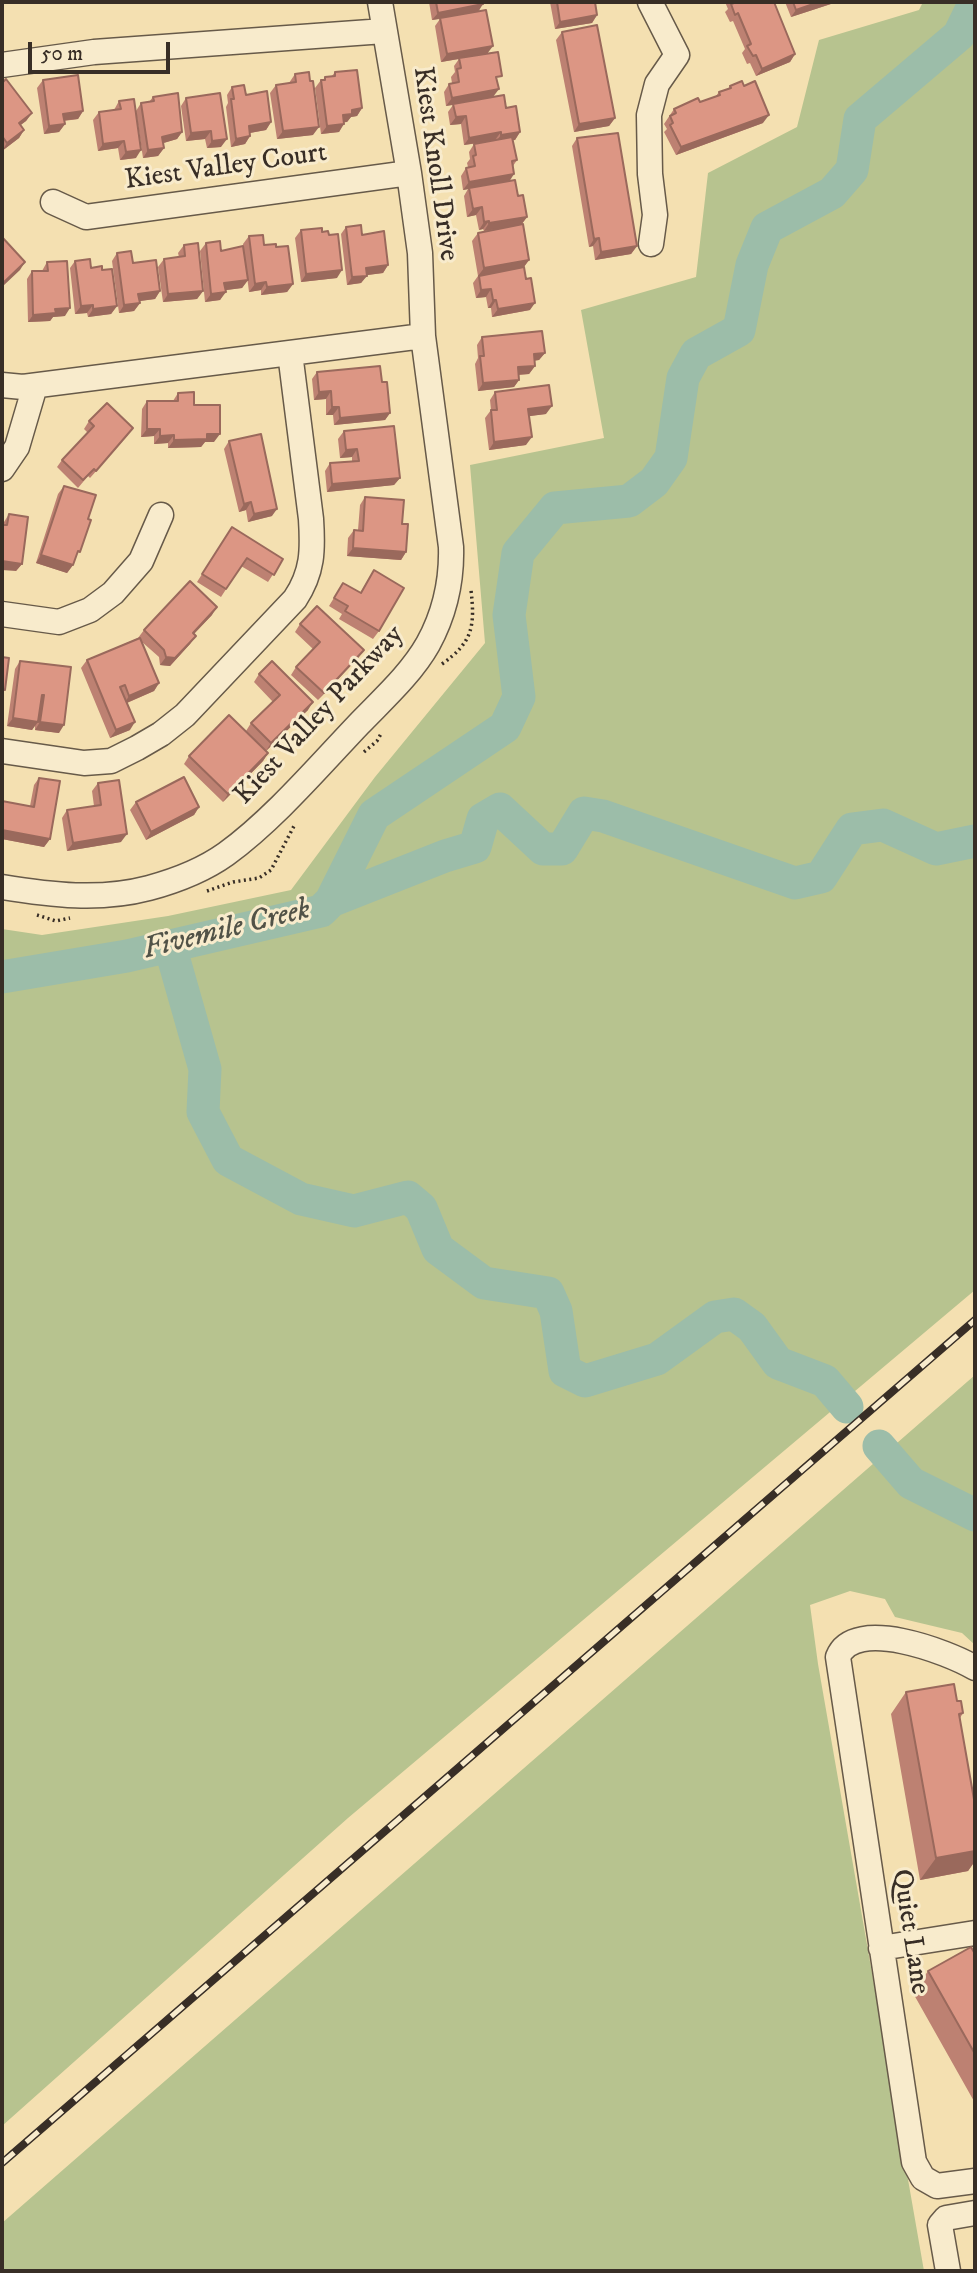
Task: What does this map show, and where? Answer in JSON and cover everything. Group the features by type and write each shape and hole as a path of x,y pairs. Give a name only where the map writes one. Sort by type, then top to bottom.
{"street":[{"name":"Kiest Knoll Drive","path":"380,2 420,253 423,336"},
{"path":"650,2 677,55 657,84 649,115 650,174 655,215 651,244"},
{"path":"2,65 94,52 384,31"},
{"name":"Kiest Valley Court","path":"53,202 86,217 409,173"},
{"path":"2,385 35,386 423,336"},
{"name":"Kiest Valley Parkway","path":"2,887 71,896 108,895 149,888 189,873 225,855 256,830 339,745 428,645 443,609 452,577 451,547 423,336"},
{"path":"2,751 84,763 111,761 138,748 186,715 295,599 307,581 313,546 290,353"},
{"path":"2,469 17,447 35,386"},
{"path":"2,614 59,622 90,610 113,593 141,561 161,515"},
{"name":"Quiet Lane","path":"975,1668 932,1648 881,1638 849,1642 838,1657 914,2162 923,2178 937,2186 975,2181"},
{"path":"881,1948 975,1933"},
{"path":"948,2271 940,2225 946,2218 975,2213"}],"green space":[{"path":"923,2 975,2 975,1290 348,1818 2,2126 2,929 42,935 168,916 291,890 375,777 485,643 470,465 604,438 581,310 696,277 708,173 797,127 819,40 919,10"},
{"path":"975,1375 975,1645 962,1633 895,1617 885,1599 850,1591 810,1605 924,2271 2,2271 2,2223"}],"building":[{"path":"436,2 483,2 483,4 438,13"},
{"path":"557,2 595,2 597,15 560,22"},
{"path":"774,2 795,54 762,69 756,55 753,56 747,46 751,44 738,13 735,15 731,4"},
{"path":"793,2 819,2 796,10"},
{"path":"486,10 493,46 447,54 440,18"},
{"path":"597,25 615,118 579,124 562,32"},
{"path":"498,52 502,76 496,77 499,89 452,98 449,84 459,82 459,58"},
{"path":"357,70 362,108 352,110 352,114 343,115 344,124 327,126 321,80 335,76 335,72"},
{"path":"309,72 310,81 313,81 319,127 283,131 276,85 296,82 295,74"},
{"path":"78,75 83,111 63,114 65,124 49,126 43,80"},
{"path":"6,79 32,113 19,123 24,130 7,143 2,136 2,83"},
{"path":"742,81 744,86 755,81 769,115 681,147 670,125 673,123 670,116 676,113 674,109 698,98 700,102 720,95 719,92"},
{"path":"244,85 246,95 267,91 271,122 249,126 250,136 236,139 232,87"},
{"path":"178,93 182,132 162,137 164,148 148,150 141,103 154,101 153,97"},
{"path":"220,93 227,139 212,141 211,131 191,133 186,98"},
{"path":"504,95 506,108 516,106 520,132 501,135 501,132 469,138 466,116 456,117 453,104"},
{"path":"134,99 141,150 126,152 124,141 103,144 99,112 121,109 119,101"},
{"path":"618,133 637,246 601,252 599,238 594,239 577,138"},
{"path":"512,137 517,160 512,161 514,174 469,182 466,168 475,166 474,144"},
{"path":"515,180 518,196 523,195 527,217 484,222 482,207 473,209 469,188"},
{"path":"523,224 529,260 484,268 478,233"},
{"path":"361,225 362,235 384,231 388,265 366,268 367,276 352,277 346,227"},
{"path":"322,228 322,232 328,231 329,235 338,234 342,270 306,274 301,230"},
{"path":"263,235 264,245 288,246 293,284 267,287 266,282 255,284 249,236"},
{"path":"2,237 25,262 2,284"},
{"path":"220,241 221,251 243,246 248,280 224,283 226,292 211,294 206,243"},
{"path":"198,243 203,291 168,294 164,259 185,256 184,245"},
{"path":"131,251 133,263 156,260 160,291 138,294 140,303 124,305 117,253"},
{"path":"90,259 91,268 102,266 102,270 112,269 117,306 93,309 93,305 81,306 75,261"},
{"path":"67,261 70,308 55,309 56,313 33,315 32,271 48,271 47,262"},
{"path":"524,267 526,279 531,278 535,303 498,309 491,289 481,290 479,276"},
{"path":"542,331 545,353 534,354 535,366 518,367 519,380 483,383 480,356 484,356 482,337"},
{"path":"380,366 382,382 387,382 390,413 340,418 339,407 332,407 331,391 319,392 317,372"},
{"path":"549,385 552,406 528,409 532,437 494,442 491,410 497,410 495,392"},
{"path":"194,392 194,405 220,405 220,434 207,434 207,439 174,440 174,435 160,436 160,429 147,429 147,401 178,401 178,393"},
{"path":"107,403 133,428 96,471 94,469 83,480 62,460 94,426 89,421"},
{"path":"394,426 400,478 332,484 330,463 359,461 357,449 346,450 344,431"},
{"path":"261,434 277,509 254,514 251,502 244,504 229,441"},
{"path":"64,486 96,495 88,519 91,520 73,565 41,555"},
{"path":"365,497 404,500 402,524 408,524 406,552 353,548 354,530 363,531"},
{"path":"9,514 28,517 22,564 2,561 2,525 7,525"},
{"path":"232,527 283,559 274,575 247,558 226,589 202,574"},
{"path":"374,570 404,588 379,631 345,611 348,606 334,598 343,583 361,593"},
{"path":"190,581 217,607 193,633 196,636 175,658 166,657 164,650 144,630"},
{"path":"317,606 364,650 324,693 296,667 320,642 300,624"},
{"path":"140,638 159,683 129,696 125,685 120,687 135,722 116,730 87,660"},
{"path":"2,657 9,658 5,690 2,689"},
{"path":"20,661 71,667 64,725 40,722 44,695 38,722 13,718"},
{"path":"272,661 313,702 271,743 251,723 280,695 259,674"},
{"path":"229,715 268,753 228,794 189,756"},
{"path":"184,777 199,807 151,832 136,802"},
{"path":"39,778 60,781 50,839 2,830 2,801 34,807"},
{"path":"119,780 127,834 73,843 67,810 101,805 98,783"},
{"path":"954,1684 957,1701 961,1701 963,1713 959,1714 975,1805 975,1851 936,1858 906,1692"},
{"path":"971,1947 975,1954 975,2054 928,1971"}],"waterway":[{"name":"Fivemile Creek","path":"2,977 127,956 321,911 331,901 374,815 505,727 519,697 509,615 518,553 555,508 629,501 654,482 671,458 683,378 696,354 739,330 752,265 767,228 832,193 852,170 860,119 959,35 975,2"},
{"path":"331,901 445,856 475,847 483,819 500,809 543,849 562,849 584,813 603,816 795,883 821,877 852,829 883,825 936,849 975,841"},
{"path":"170,946 205,1069 203,1112 228,1160 301,1199 354,1211 408,1197 421,1208 438,1249 484,1283 548,1293 556,1311 565,1371 585,1381 657,1359 715,1317 734,1314 752,1327 778,1363 825,1381 847,1407"},
{"path":"879,1446 911,1483 975,1515"}],"railway":[{"path":"2,2163 975,1320"}]}
